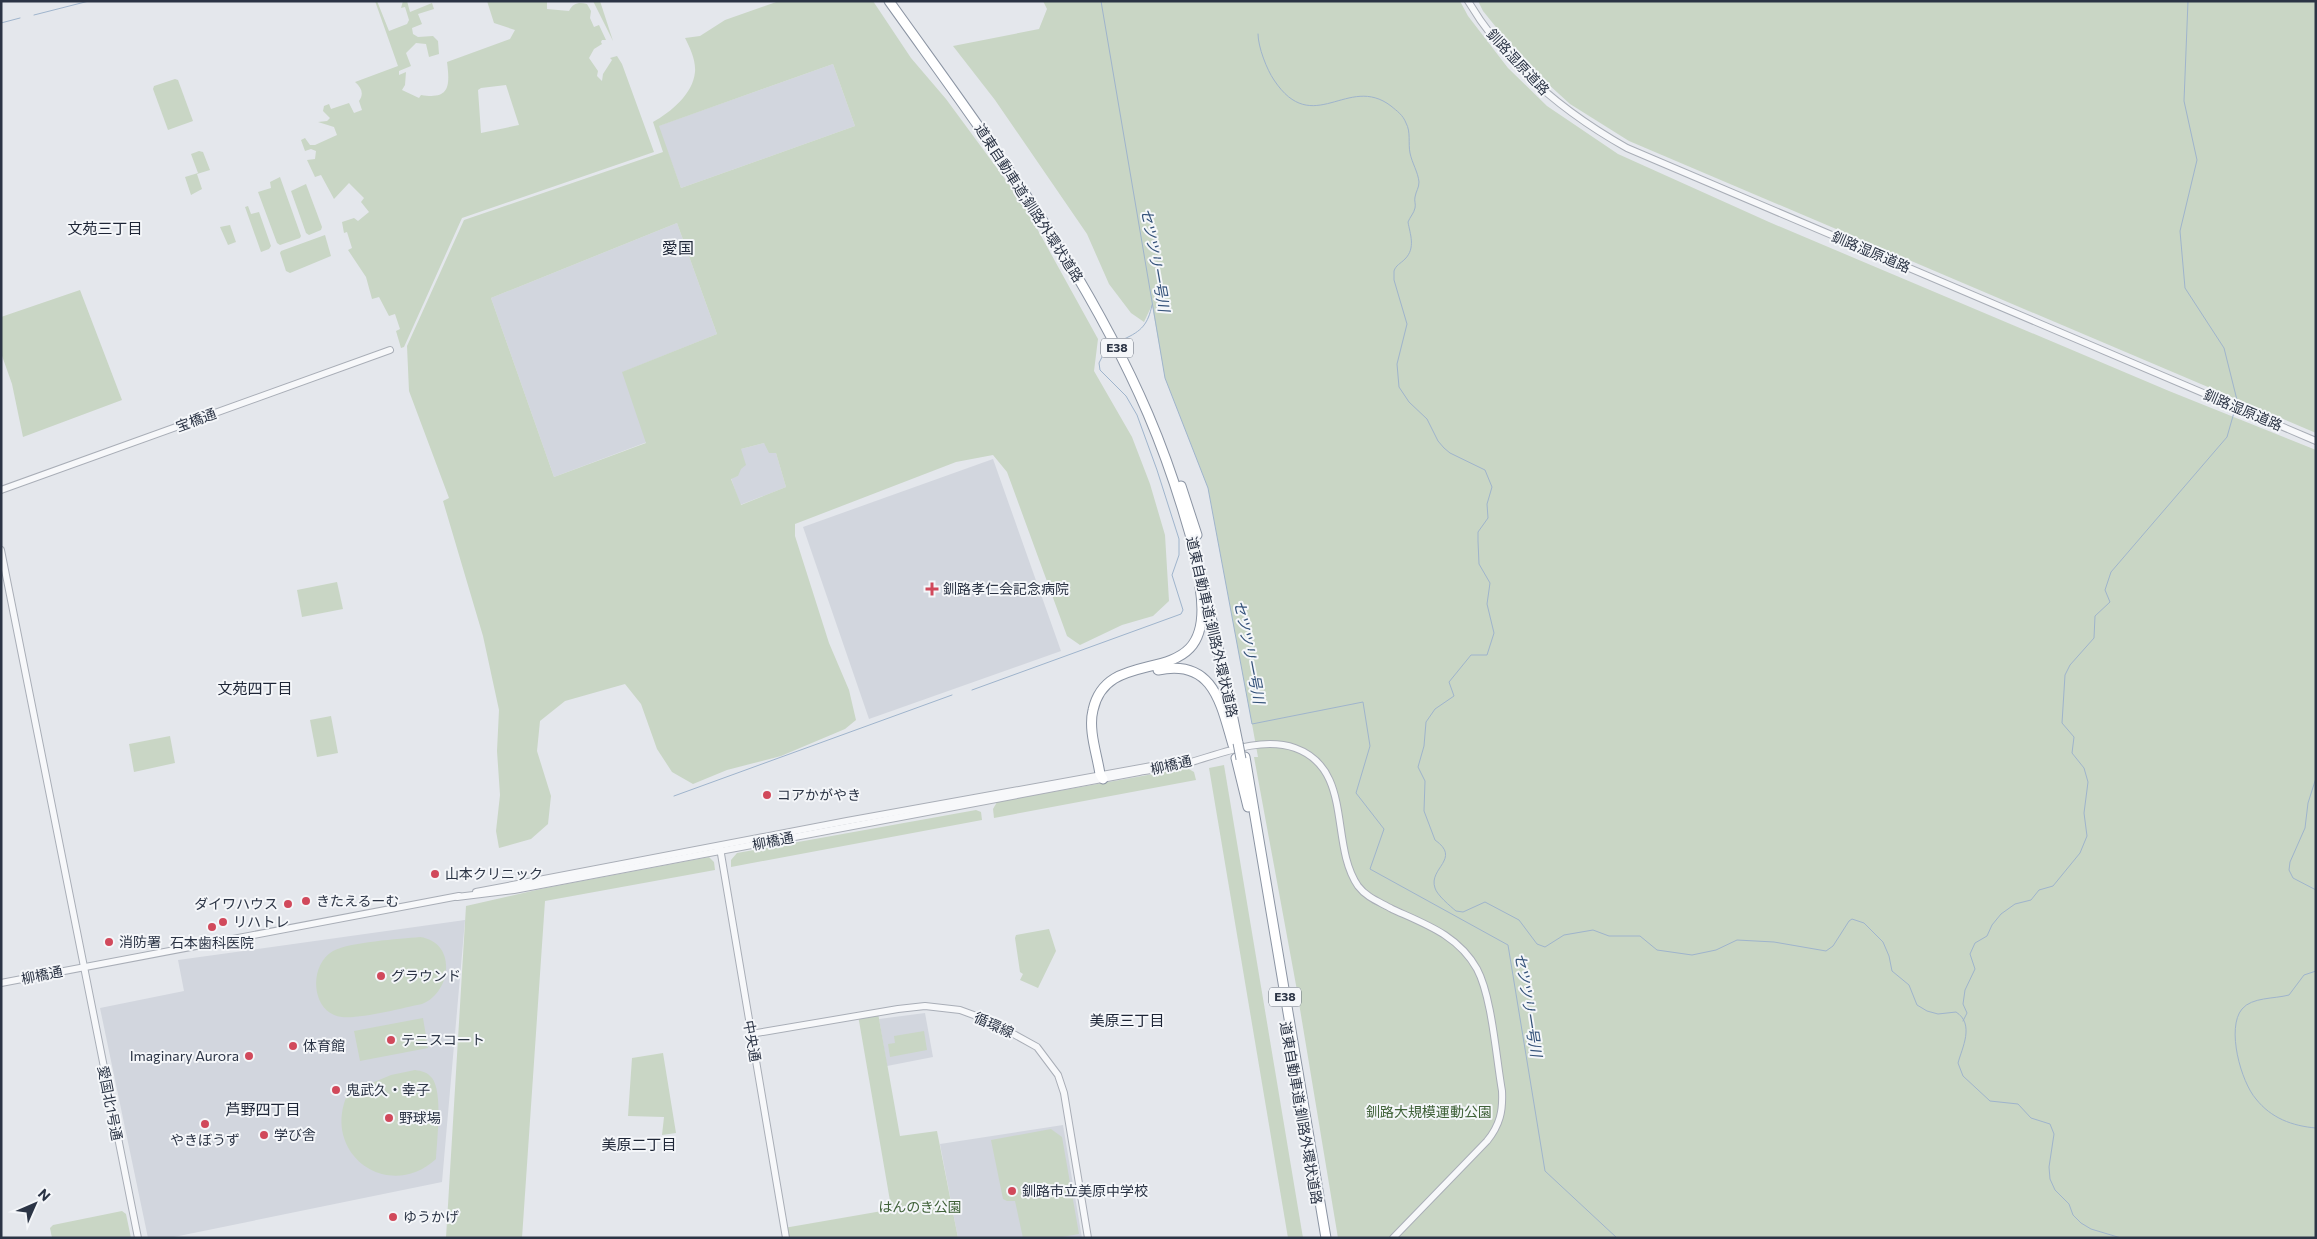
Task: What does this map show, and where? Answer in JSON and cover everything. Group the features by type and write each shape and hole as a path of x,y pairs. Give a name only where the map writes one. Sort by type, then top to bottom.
{"highway":[{"name":"道東自動車道;釧路外環状道路","path":"889,1 1011,171 1072,265 1125,363 1149,415 1187,521 1208,600 1238,744"},
{"name":"道東自動車道;釧路外環状道路","path":"896,1 1048,215 1086,279 1130,361 1174,463 1193,519 1214,598 1322,1238"},
{"path":"1102,775 1092,718 1096,700 1101,690 1110,680 1129,671 1165,663 1184,655 1192,646 1202,624 1201,596 1187,521"},
{"path":"1102,775 1097,728 1098,709 1105,693 1114,685 1130,676 1175,668 1184,669 1204,679 1219,697 1238,744"},
{"name":"道東自動車道;釧路外環状道路","path":"1240,758 1326,1238"}],"street":[{"name":"釧路湿原道路","path":"1468,1 1483,25 1538,86 1558,104 1583,122 1627,148 2316,441"},
{"name":"宝橋通","path":"1,490 390,350"},
{"name":"愛国北1号通","path":"1,550 138,1238"},
{"name":"柳橋通","path":"1,983 458,897 494,887 719,848 1102,775 1200,759 1271,744 1293,748 1313,759 1322,768 1333,786 1347,864 1359,887 1373,899 1454,940 1470,958 1484,984 1502,1091 1502,1104 1498,1124 1487,1141 1393,1238"},
{"name":"中央通","path":"719,848 786,1238"},
{"name":"循環線","path":"751,1034 925,1006 960,1010 990,1021 1030,1042 1047,1058 1058,1075 1064,1092 1088,1238"}],"shaded area":[{"path":"833,64 855,126 681,188 658,126"},
{"path":"677,223 717,334 623,372 647,442 554,477 491,298"},
{"path":"764,443 776,453 786,487 740,505 731,478 738,476 741,449"},
{"name":"釧路孝仁会記念病院","path":"993,459 1061,651 869,719 803,527"},
{"path":"465,920 442,1182 169,1238 148,1238 100,1008 184,991 178,960"},
{"path":"925,1013 933,1057 887,1066 879,1019"},
{"name":"釧路市立美原中学校","path":"1063,1125 1082,1238 958,1238 940,1144"}],"green space":[{"path":"375,1 377,1 389,31 407,24 409,20 405,7 401,8 403,1 407,1 410,12 432,3 434,9 418,14 422,24 412,28 413,34 418,37 433,36 438,41 439,54 429,57 426,44 416,43 406,53 411,66 399,71 399,75 406,72 405,85 402,90 419,98 421,95 431,96 443,93 448,84 447,62 510,39 515,30 494,23 487,1 547,1 547,9 569,11 576,4 587,4 591,11 590,18 594,27 599,25 606,40 602,40 602,44 594,49 589,58 598,71 597,76 602,81 603,74 612,60 610,58 617,56 622,64 654,152 462,218 404,347 401,348 396,331 400,329 395,314 389,316 379,297 372,299 366,277 348,250 352,248 347,232 344,233 342,222 354,218 358,221 369,212 361,202 364,198 349,183 334,199 321,175 315,177 307,160 315,159 316,151 311,149 305,151 301,140 305,138 310,145 315,145 337,135 334,127 318,122 327,121 330,118 323,111 324,106 329,104 331,109 349,103 354,113 362,110 359,101 362,91 355,82 398,66","holes":["506,85 519,125 481,133 478,90"]},
{"path":"593,1 600,1 613,41"},
{"path":"779,1 873,1 911,58 946,99 1024,205 1098,339 1094,371 1132,437 1150,484 1165,535 1169,601 1153,616 1122,625 1080,645 1067,636 1007,472 993,455 956,462 795,524 795,536 829,643 849,690 856,720 845,729 781,756 727,770 693,784 672,772 657,749 641,704 625,684 565,701 540,721 537,751 551,796 548,824 531,839 499,848 496,831 500,795 497,751 499,710 483,636 443,501 449,498 409,391 407,346 464,220 663,152 653,122 674,108 686,95 695,72 694,59 685,38 700,36 725,20","holes":["833,64 855,126 681,188 659,126","677,223 717,334 622,372 646,443 554,477 491,298","764,443 769,453 776,453 786,487 741,505 731,479 738,476 741,469 746,465 741,449"]},
{"name":"釧路大規模運動公園","path":"1043,1 1460,1 1468,16 1508,68 1547,106 1618,154 1769,222 2169,391 2316,450 2316,1238 1338,1238 1296,985 1254,757 1258,757 1208,488 1165,378 1152,305 1144,322 1131,313 1109,284 1087,234 995,100 953,46 1039,29 1047,9"},
{"path":"1478,1 2316,1 2316,433 1629,141 1570,104 1525,63 1483,11"},
{"path":"175,79 178,80 193,121 168,130 153,89 154,86"},
{"path":"199,151 203,152 210,170 197,174 202,189 191,195 185,177 198,173 191,154"},
{"path":"280,177 301,236 280,245 277,243 258,192 271,188 270,182"},
{"path":"306,184 322,227 321,230 309,235 306,233 291,191"},
{"path":"248,206 251,214 259,212 271,246 269,249 261,252 245,207"},
{"path":"230,225 236,242 228,245 220,227"},
{"path":"325,235 331,256 290,273 286,271 281,251"},
{"path":"80,290 122,400 23,437 12,384 1,353 1,317"},
{"path":"337,582 343,609 302,617 297,590"},
{"path":"331,716 338,753 317,757 310,720"},
{"path":"170,736 175,763 134,772 129,744"},
{"path":"1224,765 1303,1238 1288,1238 1209,768"},
{"path":"1187,768 1194,772 1196,780 994,818 993,809 997,802"},
{"path":"976,810 981,812 982,820 731,867 731,860 737,853"},
{"path":"709,857 714,862 715,870 545,901 522,1238 446,1238 466,906 545,888"},
{"path":"1049,929 1056,951 1038,988 1020,980 1023,974 1020,972 1015,938 1016,935"},
{"name":"グラウンド","path":"420,937 432,941 440,948 445,957 444,979 440,989 432,998 422,1004 382,1013 350,1017 334,1015 321,1004 316,983 318,971 320,965 333,951 362,943"},
{"name":"はんのき公園","path":"878,1013 900,1136 937,1131 958,1238 786,1238 784,1228 882,1211 890,1201 858,1015"},
{"name":"テニスコート","path":"423,1018 428,1048 360,1061 354,1031"},
{"path":"924,1031 927,1050 890,1057 888,1044 895,1043 894,1036"},
{"path":"663,1053 676,1133 662,1135 664,1117 628,1116 632,1058"},
{"name":"野球場","path":"415,1070 428,1074 435,1085 438,1105 436,1159 417,1171 398,1176 380,1173 364,1165 351,1152 343,1135 342,1115 348,1093 391,1075"},
{"path":"1051,1129 1062,1137 1079,1234 1056,1238 1023,1238 1015,1201 1003,1199 991,1140"},
{"path":"122,1211 126,1214 131,1238 52,1238 50,1228 53,1225"}],"waterway":[{"path":"34,15 89,1"},
{"name":"セツツリ一号川","path":"1101,1 1165,378 1208,488 1252,724 1363,702 1370,746 1356,793 1384,829 1370,869 1508,945 1545,1171 1617,1238"},
{"path":"2188,1 2184,101 2197,160 2180,231 2185,288 2224,348 2237,400 2236,405"},
{"path":"1,23 20,18"},
{"path":"1258,34 1261,52 1269,70 1274,80 1288,97 1303,104 1317,105 1360,96 1375,98 1391,106 1405,120 1408,126 1410,153 1419,186 1415,198 1414,212 1408,222 1411,241 1410,250 1394,271 1394,280 1407,324 1397,364 1399,387 1409,402 1427,419 1438,441 1444,448 1450,453 1485,470 1492,487 1487,504 1488,518 1478,532 1478,541 1479,564 1490,583 1487,604 1494,633 1487,655 1471,655 1449,682 1454,696 1435,709 1426,722 1424,746 1418,767 1425,781 1424,811 1435,840 1445,853 1445,858 1434,881 1438,894 1456,911 1463,912 1485,902 1519,920 1537,944 1545,947 1564,935 1593,930 1609,936 1640,936 1657,950 1692,955 1716,950 1737,940 1774,942 1826,951 1833,946 1849,921 1852,919 1864,923 1883,942 1889,956 1892,971 1909,985 1917,1005 1927,1011 1938,1014 1956,1012 1962,1017 1965,1023 1966,1036 1958,1063 1963,1076 1990,1101 2018,1104 2031,1118 2050,1124 2054,1134 2049,1167 2050,1179 2055,1190 2069,1204 2073,1215 2091,1229 2121,1238"},
{"path":"1124,339 1140,330 1146,322 1152,305"},
{"path":"972,690 1181,614 1183,610 1172,575 1179,555 1179,539 1157,470 1137,415 1126,396 1100,370 1099,363 1106,349 1111,346"},
{"path":"1963,1021 1967,1013 1963,1004 1965,990 1975,969 1970,954 1975,943 1987,936 1992,925 2001,914 2015,904 2031,900 2039,890 2053,886 2080,853 2087,836 2084,813 2088,782 2084,768 2072,753 2074,737 2062,723 2065,675 2070,665 2094,638 2095,616 2110,602 2105,590 2111,572 2227,437 2235,409"},
{"path":"674,796 952,695"},
{"path":"2316,778 2308,803 2305,828 2290,862 2289,870 2293,878 2316,890"},
{"path":"2316,971 2304,975 2289,995 2257,1000 2246,1005 2237,1018 2235,1029 2237,1055 2245,1080 2256,1099 2268,1111 2283,1120 2316,1128"}],"place":[{"name":"釧路孝仁会記念病院","path":"932,589"},
{"name":"コアかがやき","path":"767,795"},
{"name":"山本クリニック","path":"435,874"},
{"name":"きたえるーむ","path":"306,901"},
{"name":"ダイワハウス","path":"288,904"},
{"name":"リハトレ","path":"223,922"},
{"name":"石本歯科医院","path":"212,927"},
{"name":"消防署","path":"109,942"},
{"name":"グラウンド","path":"381,976"},
{"name":"テニスコート","path":"391,1040"},
{"name":"体育館","path":"293,1046"},
{"name":"Imaginary Aurora","path":"249,1056"},
{"name":"鬼武久・幸子","path":"336,1090"},
{"name":"野球場","path":"389,1118"},
{"name":"やきぼうず","path":"205,1124"},
{"name":"学び舎","path":"264,1135"},
{"name":"釧路市立美原中学校","path":"1012,1191"},
{"name":"ゆうかげ","path":"393,1217"}],"district":[{"name":"文苑三丁目","path":"105,229"},
{"name":"愛国","path":"678,248"},
{"name":"文苑四丁目","path":"255,689"},
{"name":"美原三丁目","path":"1127,1021"},
{"name":"芦野四丁目","path":"263,1110"},
{"name":"美原二丁目","path":"639,1145"}]}
